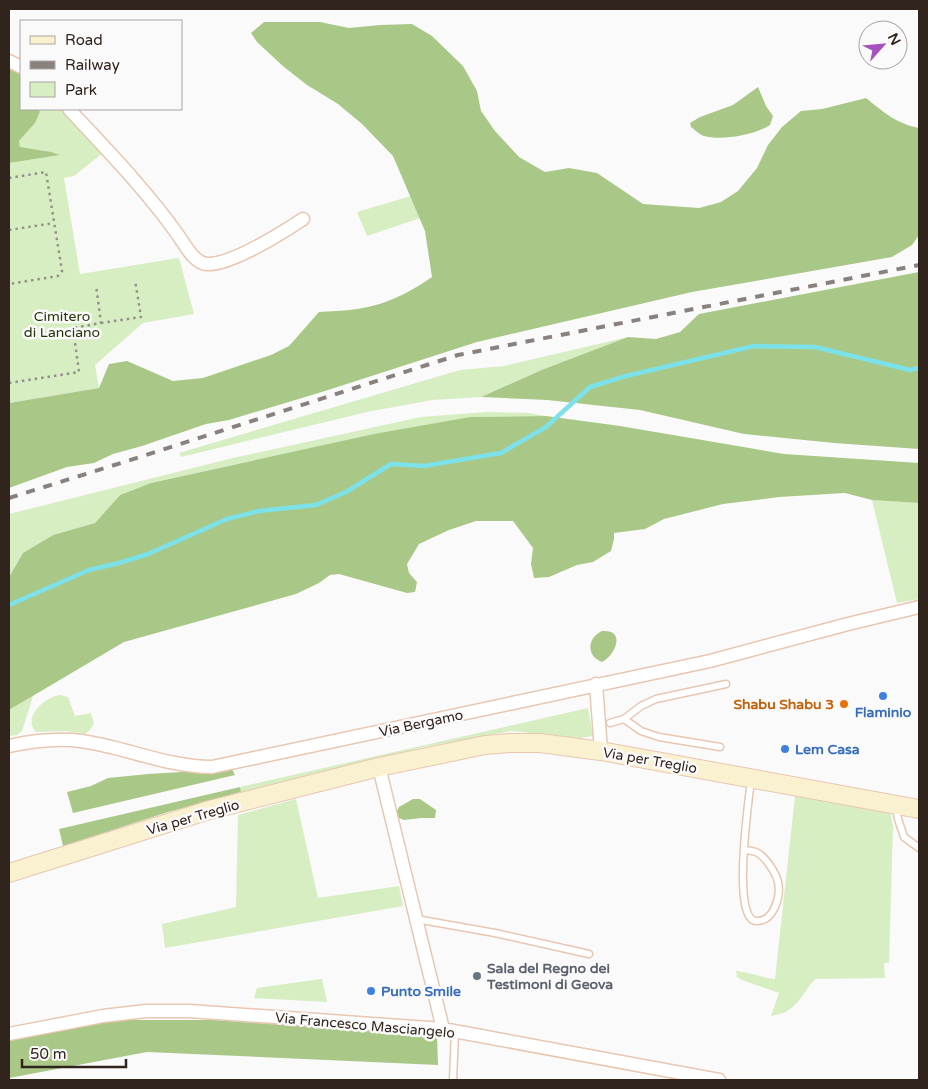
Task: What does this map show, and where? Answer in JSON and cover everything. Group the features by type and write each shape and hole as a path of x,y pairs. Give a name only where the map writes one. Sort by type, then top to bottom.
{"main road":[{"name":"Via per Treglio","path":"9,873 206,811 379,767 485,745 509,743 540,743 601,751 919,808"}],"street":[{"path":"70,110 160,210 190,252 205,264 215,263 255,248 303,219"},
{"name":"Via Bergamo","path":"9,746 45,740 82,741 186,766 212,767 710,661 919,607"},
{"path":"596,684 601,751"},
{"path":"379,767 416,920 449,1030"},
{"name":"Via Francesco Masciangelo","path":"9,1034 103,1016 146,1011 189,1012 449,1030 712,1080"}],"lane":[{"path":"610,723 624,719 641,706 656,699 726,684"},
{"path":"624,719 641,731 660,737 720,747"},
{"path":"745,850 761,855 778,881 779,892 776,907 765,919 756,921 751,919 746,911 743,900 745,850 752,778"},
{"path":"896,805 904,837 919,848"},
{"path":"416,920 495,933 589,954"},
{"path":"449,1030 453,1080"}],"path":[{"path":"9,178 46,172 62,271 58,276 9,284"},
{"path":"9,230 54,223"},
{"path":"9,383 79,372 73,328 141,318 135,280"},
{"path":"96,285 101,323"}],"green space":[{"path":"264,22 320,22 349,28 412,24 432,36 463,66 477,91 481,111 495,131 519,157 545,172 569,168 597,173 643,204 699,208 721,202 738,191 757,168 768,145 782,127 801,111 822,109 866,98 897,120 919,128 919,235 912,245 892,257 692,292 477,342 325,391 229,420 206,424 113,454 94,463 67,467 9,488 9,403 99,388 109,364 127,361 173,381 203,378 271,355 289,346 319,312 352,310 391,300 432,277 425,231 393,156 362,124 338,104 307,85 257,42 251,33"},
{"path":"9,63 20,72 20,110 39,110 40,112 35,123 19,141 20,147 60,155 9,163"},
{"path":"758,87 766,106 773,116 770,125 764,129 720,138 699,134 691,127 690,123 700,117 733,105"},
{"name":"Cimitero di Lanciano","path":"38,110 67,110 104,152 74,176 64,178 80,274 179,258 194,314 143,323 95,365 99,388 9,403 9,163 59,155 40,150 20,148 19,141 35,123 40,113"},
{"path":"411,196 420,218 367,236 357,212"},
{"path":"919,272 919,449 744,434 640,410 547,400 481,397 544,369 628,337 656,339 680,332 699,314"},
{"path":"628,337 544,369 481,397 432,400 367,412 181,457 179,453 460,370 504,366"},
{"path":"486,412 528,413 546,416 470,417 274,456 151,483 120,495 95,523 53,535 23,553 9,577 9,514 233,458 421,417"},
{"path":"546,416 620,426 784,454 919,463 919,503 872,500 845,493 779,497 723,504 664,519 645,529 614,533 611,551 593,562 577,565 549,577 534,578 531,564 533,548 513,521 476,521 449,530 419,544 407,564 409,573 417,582 415,592 407,593 339,574 330,575 319,583 296,594 124,642 9,710 9,577 23,553 53,535 95,523 120,495 151,483 374,434 470,417"},
{"path":"872,500 919,503 919,599 897,603"},
{"path":"602,631 609,631 614,634 616,643 611,654 602,662 593,656 590,647 593,638"},
{"path":"60,695 68,697 75,716 91,713 94,724 85,734 65,731 36,732 32,726 33,714 37,709 48,700"},
{"path":"33,696 22,731 17,735 9,736 9,710"},
{"path":"588,708 593,736 580,738 512,731 424,747 241,792 240,787"},
{"path":"232,769 235,775 73,813 67,792 91,786 108,778"},
{"path":"240,787 241,792 168,812 63,846 59,829"},
{"path":"795,796 890,811 893,826 889,963 884,963 885,978 815,979 793,1007 780,1014 771,1016 779,993 742,980 737,977 736,971 775,979"},
{"path":"296,799 318,898 399,886 403,906 165,948 162,924 236,907 238,815"},
{"path":"413,799 420,799 436,810 435,818 404,820 399,818 396,813 399,807"},
{"path":"322,979 327,1002 254,998 257,988"},
{"path":"117,1020 213,1020 437,1035 438,1065 147,1052 9,1078 9,1040"}],"waterway":[{"path":"9,605 89,570 148,554 227,519 259,511 316,505 346,492 391,464 424,466 501,453 546,427 590,387 626,376 754,346 815,347 910,370 919,368"}],"railway":[{"path":"9,498 458,355 919,265"}],"place":[{"name":"Flaminio","path":"883,696"},
{"name":"Shabu Shabu 3","path":"844,704"},
{"name":"Lem Casa","path":"785,749"},
{"name":"Sala del Regno dei Testimoni di Geova","path":"477,976"},
{"name":"Punto Smile","path":"371,991"}]}
